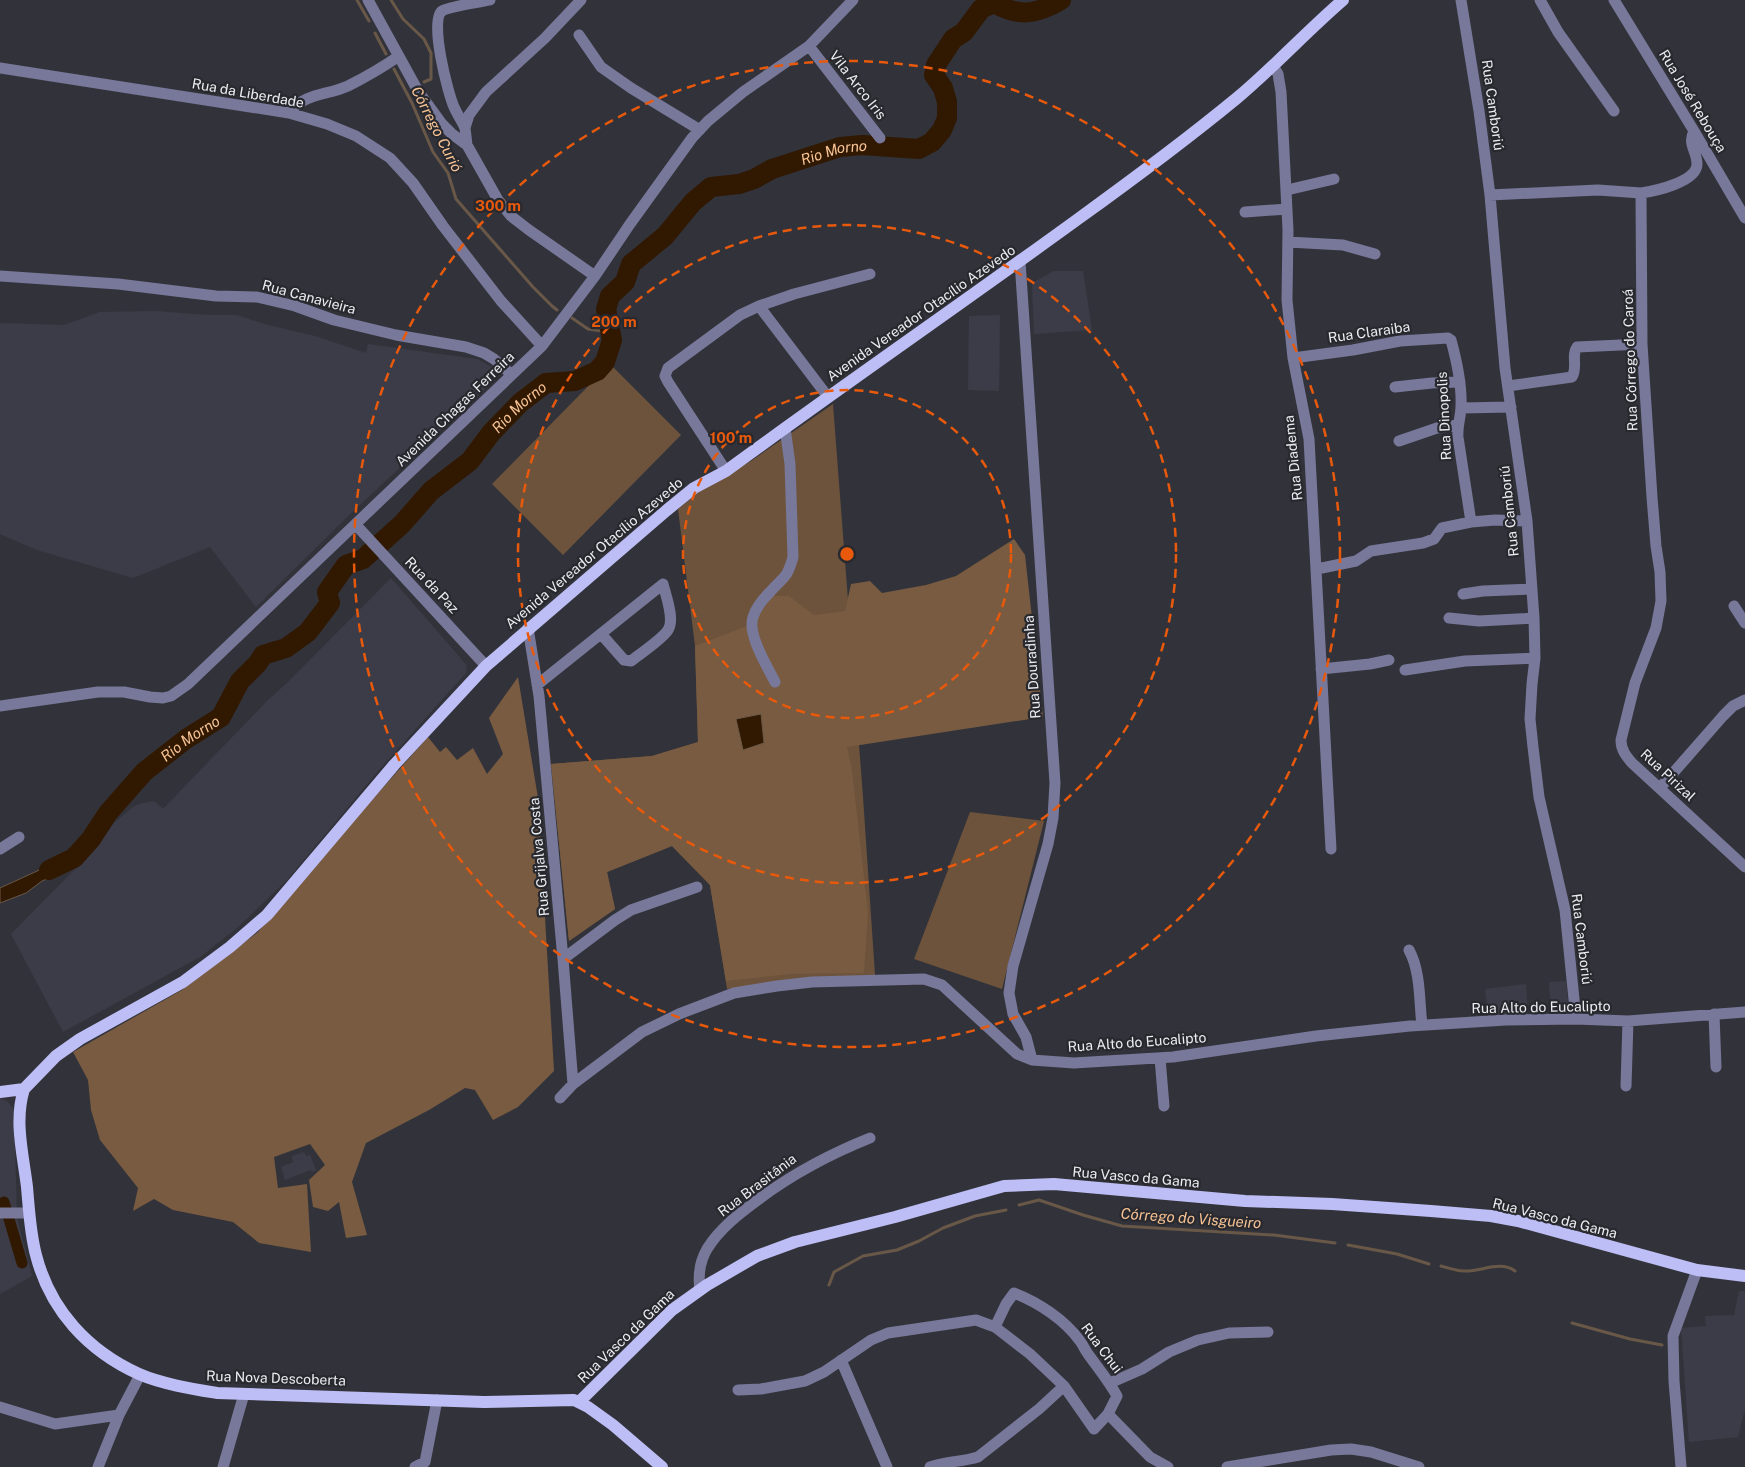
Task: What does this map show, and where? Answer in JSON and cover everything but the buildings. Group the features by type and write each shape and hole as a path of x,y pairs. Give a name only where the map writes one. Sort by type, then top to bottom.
{"main road":[{"name":"Avenida Vereador Otacílio Azevedo","path":"24,1089 56,1056 80,1039 183,982 230,947 267,915 394,765 486,666 528,628 694,488 726,471 1129,181 1236,98 1343,0"},
{"path":"0,1092 24,1089"},
{"name":"Rua Nova Descoberta","path":"24,1089 19,1110 19,1126 35,1253 52,1299 71,1325 102,1354 140,1375 201,1390 244,1394 514,1402 569,1399 579,1402 613,1425 662,1467"},
{"name":"Rua Vasco da Gama","path":"579,1402 672,1310 700,1290 757,1256 775,1249 1004,1186 1054,1184 1245,1202 1332,1204 1490,1216 1697,1270 1745,1276"}],"street":[{"path":"368,0 418,90 442,124 467,145"},
{"path":"490,0 468,6 448,8 438,14 438,34 448,88 454,108 465,128 467,145 498,200 511,216 595,276"},
{"path":"465,128 470,115 486,92 545,38 580,0"},
{"name":"Avenida Chagas Ferreira","path":"0,706 98,692 124,692 150,698 171,696 188,684 359,528 542,346 595,276 630,224 708,121 732,101 810,47 854,0"},
{"name":"Rua Camboriú","path":"1461,0 1490,195 1508,386 1527,521 1536,658 1530,720 1539,797 1565,910 1576,1019"},
{"path":"1540,0 1558,32 1614,111"},
{"name":"Rua José Rebouça","path":"1614,0 1745,218"},
{"path":"579,35 601,67 631,88 700,130"},
{"name":"Vila Arco Iris","path":"810,47 880,138"},
{"path":"289,113 296,104 308,97 346,87 374,73 399,56"},
{"name":"Rua Diadema","path":"1273,66 1278,74 1282,92 1288,242 1287,300 1292,358 1309,439 1331,849"},
{"name":"Rua da Liberdade","path":"0,68 289,113 327,124 356,136 390,158 413,183 443,226 501,301 542,346"},
{"path":"1490,195 1598,190 1641,193 1676,185 1696,169 1697,164 1691,142 1694,131"},
{"path":"1286,190 1334,179"},
{"name":"Rua Córrego do Caroá","path":"1641,193 1642,344 1656,546 1660,572 1661,601 1656,628"},
{"path":"1245,212 1287,209"},
{"path":"1288,242 1343,245 1375,254"},
{"name":"Rua Douradinha","path":"1020,261 1055,783 1054,818 1013,966 1009,993 1013,1014 1026,1037 1032,1060"},
{"path":"726,471 665,376 668,368 740,315 759,306 794,294 870,274"},
{"name":"Rua Canavieira","path":"0,276 118,284 216,296 257,297 295,306 334,320 396,335 466,347 484,353 512,374"},
{"path":"759,306 828,397"},
{"name":"Rua Claraiba","path":"1292,358 1353,350 1400,341 1450,339"},
{"name":"Rua Dinopolis","path":"1450,339 1460,382 1461,408 1458,425 1471,522"},
{"path":"1508,386 1572,377 1575,373 1575,349 1577,347 1642,344"},
{"path":"1395,387 1432,382 1460,382"},
{"path":"1461,408 1511,407"},
{"path":"1400,441 1437,428 1458,425"},
{"path":"775,682 752,630 752,618 760,603 772,589 785,579 790,570 793,557 790,464 784,428"},
{"path":"1316,569 1356,561 1372,550 1423,543 1434,539 1442,528 1471,522 1495,520 1527,521"},
{"name":"Rua da Paz","path":"359,528 486,666"},
{"path":"537,685 602,635 663,584 669,608 670,622 668,630 635,658 631,661 624,660 602,635"},
{"path":"1463,594 1532,589"},
{"path":"1734,606 1745,623"},
{"path":"1448,618 1488,621 1534,618"},
{"name":"Rua Grijalva Costa","path":"528,628 537,685 573,1084"},
{"name":"Rua Pirizal","path":"1656,628 1638,676 1621,740 1624,753 1632,763 1745,867"},
{"path":"1405,670 1465,660 1536,658"},
{"path":"1321,669 1389,660"},
{"path":"1660,788 1723,716 1733,706 1745,700"},
{"path":"0,849 19,837"},
{"path":"563,960 631,910 697,887"},
{"path":"1409,950 1414,959 1418,975 1422,1025"},
{"name":"Rua Alto do Eucalipto","path":"560,1098 573,1084 642,1032 699,1005 734,993 812,982 924,979 942,985 1017,1054 1032,1060 1074,1063 1160,1058 1223,1051 1316,1036 1422,1025 1506,1020 1576,1019 1628,1021 1745,1012"},
{"path":"1714,1014 1716,1067"},
{"path":"1626,1086 1628,1021"},
{"path":"1160,1058 1164,1106"},
{"name":"Rua Brasitânia","path":"700,1290 699,1273 706,1250 729,1223 782,1182 829,1155 870,1138"},
{"path":"0,1213 29,1213"},
{"path":"1681,1467 1674,1381 1673,1336 1697,1270"},
{"name":"Rua Chui","path":"995,1326 1014,1293 1031,1301 1066,1326 1079,1340 1110,1383 1117,1396 1108,1414 1094,1429 1064,1386"},
{"path":"738,1390 761,1389 805,1381 824,1372 871,1340 888,1333 970,1320 995,1326 1030,1354 1064,1386 1039,1409 978,1457 930,1467"},
{"path":"1110,1383 1142,1369 1169,1352 1198,1340 1229,1333 1268,1332"},
{"path":"841,1360 887,1467"},
{"path":"98,1467 119,1415 140,1375"},
{"path":"223,1467 244,1394"},
{"path":"415,1467 424,1462 436,1400"},
{"path":"0,1407 55,1424 119,1415"},
{"path":"1108,1414 1152,1463 1168,1467"},
{"path":"1232,1467 1331,1450 1351,1449 1371,1452 1419,1467"}],"shaded area":[{"path":"1054,271 1083,271 1092,330 1034,334 1032,283"},
{"path":"155,311 206,315 237,315 268,325 315,336 366,353 368,344 477,359 492,367 494,375 492,382 348,516 256,607 210,547 133,578 37,550 0,534 0,323 64,325 100,312"},
{"path":"1000,315 999,391 968,390 969,316"},
{"path":"610,364 681,435 563,555 492,484"},
{"path":"833,404 875,975 801,979 727,989 710,885 672,846 607,872 615,909 569,941 551,764 652,756 698,742 695,646 678,509 705,487 751,461"},
{"path":"1014,539 1025,555 1043,717 847,747 852,770 868,912 864,973 791,974 726,981 710,885 672,846 607,872 615,909 569,941 551,764 652,756 698,742 695,646 752,624 772,596 789,596 814,615 845,611 851,584 870,581 882,593 926,585 956,576"},
{"path":"391,578 464,662 467,666 466,673 379,770 287,880 237,928 200,957 63,1032 11,934 81,863 79,860 96,838 133,807 154,801 163,809 267,701"},
{"path":"518,677 538,798 554,1071 518,1107 493,1120 475,1090 465,1088 429,1110 366,1143 352,1182 367,1235 346,1238 339,1202 328,1211 313,1207 309,1180 325,1165 310,1144 274,1157 278,1188 307,1184 311,1252 259,1243 233,1222 173,1210 154,1199 133,1211 138,1188 100,1140 91,1110 88,1080 73,1052 182,990 258,932 428,737 440,752 446,747 457,760 473,748 487,774 503,754 489,718"},
{"path":"761,714 764,743 743,750 736,719"},
{"path":"970,812 1044,821 1002,989 914,959"},
{"path":"70,856 76,859 54,876 42,881 26,893 0,903 0,888"},
{"path":"1566,981 1569,1013 1551,1014 1549,982"},
{"path":"1526,984 1528,1015 1488,1018 1485,989"},
{"path":"0,1097 8,1102 14,1110 17,1218 32,1276 0,1294"},
{"path":"304,1152 306,1156 310,1155 316,1170 312,1172 311,1170 285,1180 281,1167 293,1162 292,1156"},
{"path":"1739,1291 1745,1291 1745,1409 1738,1437 1689,1442 1681,1328 1706,1326 1705,1316 1734,1315"}],"waterway":[{"name":"Córrego Curió","path":"357,0 369,21"},
{"path":"391,0 403,19 424,39 431,53 431,79 424,82"},
{"name":"Rio Morno","path":"49,870 74,858 91,839 108,813 144,772 186,739 221,717 240,681 258,663 263,655 286,648 308,632 330,603 327,592 346,565 363,559 402,524 431,491 470,461 491,433 520,403 546,383 575,381 597,371 605,362 612,340 606,309 610,296 625,282 631,264 665,236 693,202 711,187 739,184 754,179 772,169 840,147 862,145 919,149 932,142 942,130 947,118 947,102 943,88 934,75 936,65 953,39 964,32 981,9 994,3 1012,11 1028,12 1044,9 1061,0"},
{"name":"Córrego Curió","path":"375,33 386,54"},
{"name":"Córrego Curió","path":"394,69 412,103 433,152 448,173 456,199 533,287 557,310"},
{"name":"Córrego Curió","path":"572,318 588,329 610,332"},
{"name":"Córrego do Visgueiro","path":"1019,1205 1039,1200 1122,1226 1274,1235 1335,1243"},
{"path":"4,1202 22,1263"},
{"name":"Córrego do Visgueiro","path":"829,1285 834,1272 863,1256 897,1250 943,1228 975,1216 1006,1210"},
{"name":"Córrego do Visgueiro","path":"1348,1245 1397,1254 1429,1264"},
{"name":"Córrego do Visgueiro","path":"1441,1266 1464,1271 1503,1266 1515,1271"},
{"name":"Córrego do Visgueiro","path":"1572,1323 1630,1339 1662,1345"}]}
